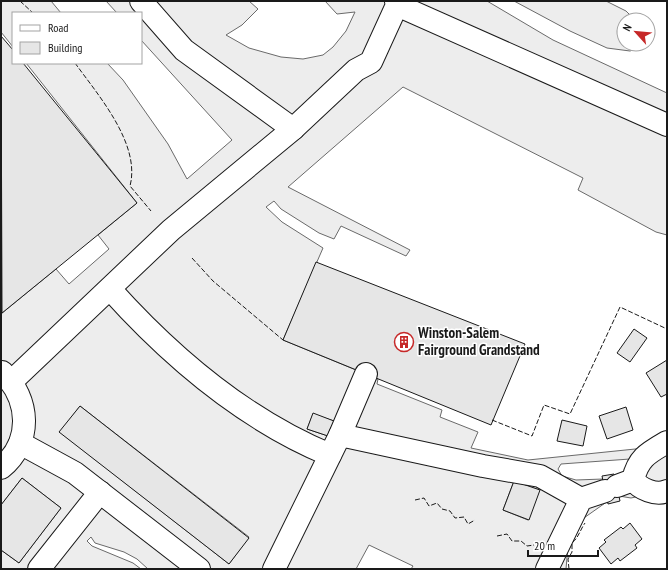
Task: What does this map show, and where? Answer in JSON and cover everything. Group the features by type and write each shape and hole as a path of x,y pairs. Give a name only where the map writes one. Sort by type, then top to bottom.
{"street":[{"path":"141,1 184,50 293,129"},
{"path":"1,468 9,462 20,443 24,422 22,400 6,376 110,288 171,230 293,129 356,70 371,62 397,3 667,125"},
{"path":"110,288 169,351 216,390 272,425 330,455"},
{"path":"274,569 340,435 366,374"},
{"path":"340,435 540,476 581,499"},
{"path":"20,443 75,473 198,569"},
{"path":"618,486 643,457 666,445"},
{"path":"547,569 581,499 618,486 639,487 650,491 667,491"},
{"path":"39,569 100,492"}],"shaded area":[{"path":"1,1 51,1 60,12 12,12 12,46 1,32"},
{"path":"106,1 249,1 258,9 242,25 226,35 249,48 281,57 303,59 323,55 333,47 346,31 355,12 337,14 325,1 487,1 553,40 667,93 667,235 656,232 578,190 583,178 403,87 288,187 410,250 406,256 341,226 334,239 319,233 281,209 274,201 266,207 282,222 323,248 283,340 378,379 377,384 442,410 440,417 478,432 471,448 528,460 645,448 667,434 667,497 640,496 631,498 619,496 630,459 561,464 558,469 562,476 576,480 603,479 608,501 581,520 568,546 566,569 411,569 413,566 369,545 356,569 148,569 137,559 124,552 95,543 91,537 87,541 92,546 133,563 141,569 1,569 1,550 19,563 61,508 22,478 1,505 1,314 56,269 69,284 109,249 98,235 137,203 27,64 108,64 123,80 168,144 187,179 232,140 142,41 142,12 116,12","holes":["80,406 249,537 229,564 60,432","313,414 334,421 328,436 307,429","514,481 539,490 528,520 503,510"]},
{"path":"514,1 606,1 627,12 616,12 616,49 607,48 570,31"}],"building":[{"path":"1,36 12,49 12,64 24,64 137,203 2,313"},
{"name":"Winston-Salem Fairground Grandstand","path":"316,262 525,344 491,425 283,340"},
{"path":"634,329 647,338 630,362 617,353"},
{"path":"667,360 667,394 661,397 646,373"},
{"path":"80,406 249,538 229,564 59,432"},
{"path":"626,407 633,430 607,439 599,416"},
{"path":"313,413 334,421 328,436 307,429"},
{"path":"562,420 587,426 583,446 557,441"},
{"path":"614,474 620,501 608,504 602,476"},
{"path":"22,478 61,508 19,563 1,550 1,505"},
{"path":"514,481 540,490 529,520 503,510"},
{"path":"630,523 642,539 635,545 637,548 620,561 618,558 611,564 599,548 606,542 604,540 621,527 623,529"}],"fence":[{"path":"20,1 32,12"},
{"path":"76,64 115,121 129,154 132,170 130,186 151,211"},
{"path":"192,258 213,281 283,340"},
{"path":"492,420 532,436 544,405 570,414 620,307 667,329"},
{"path":"415,500 424,498 429,506 437,503 442,509 450,511 455,518 464,517 468,524 475,520"},
{"path":"569,569 568,559 572,552 572,543 585,523"},
{"path":"497,536 507,534 512,541 521,541 527,546 534,545"}],"place":[{"name":"Winston-Salem Fairground Grandstand","path":"404,342"}]}
